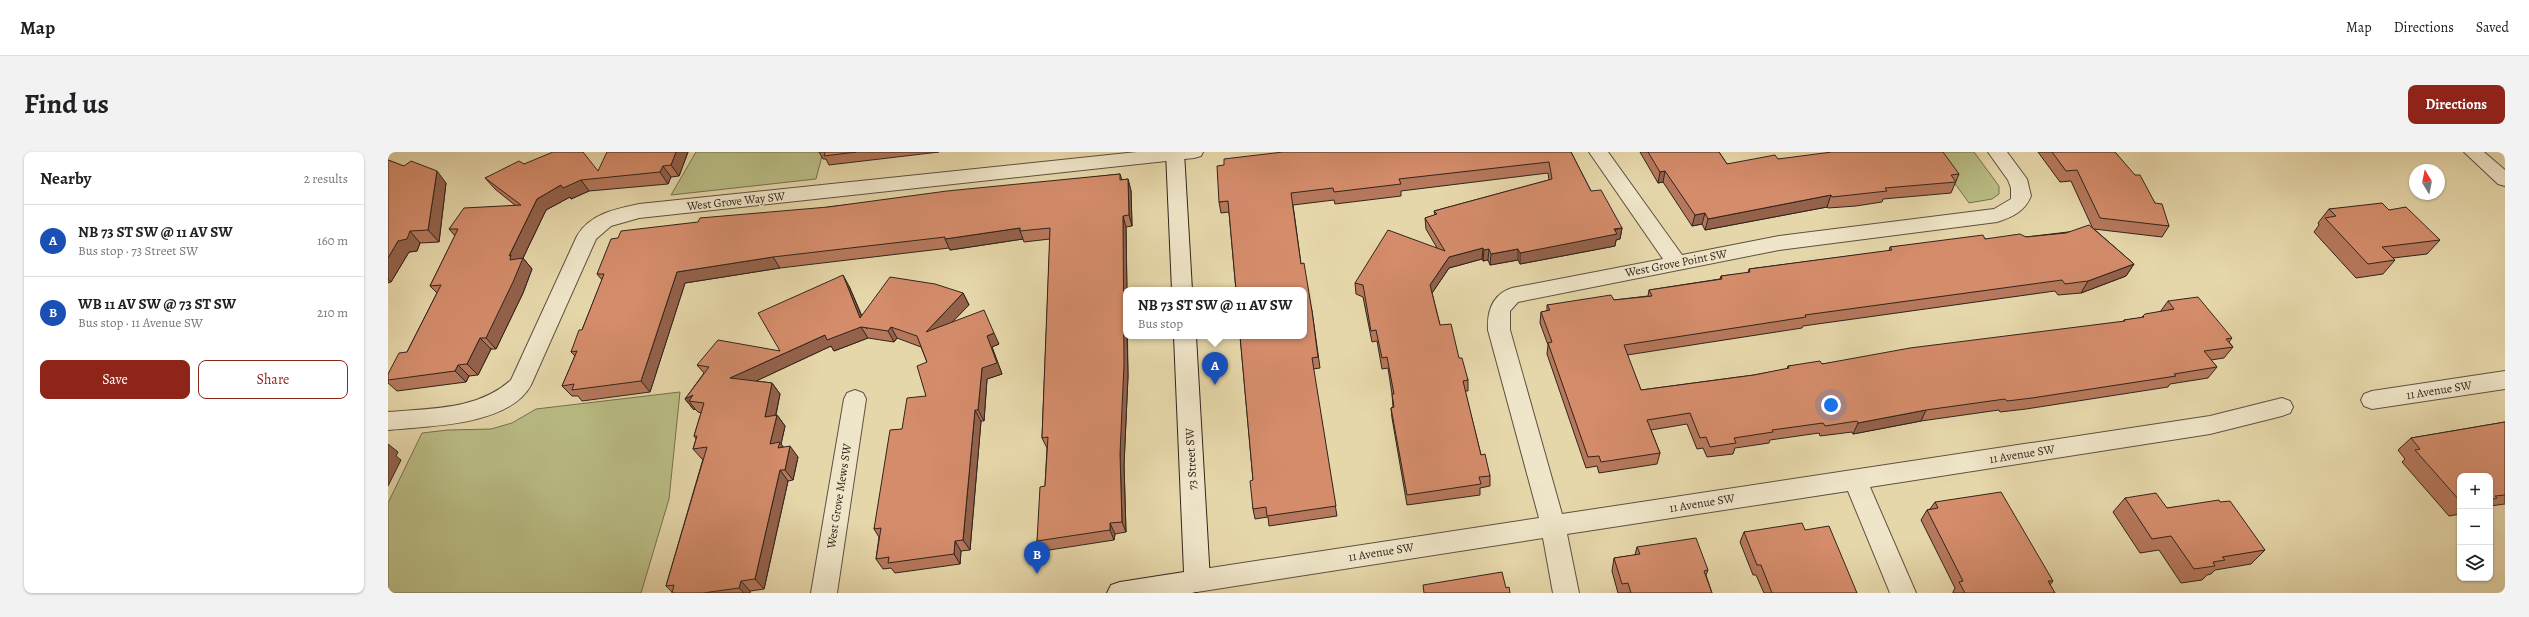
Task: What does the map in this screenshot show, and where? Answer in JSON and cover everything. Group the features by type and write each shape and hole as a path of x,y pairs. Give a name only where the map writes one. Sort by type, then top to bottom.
{"street":[{"path":"1598,152 1677,263"},
{"name":"West Grove Point SW","path":"1553,526 1499,330 1497,314 1502,304 1512,296 1779,243 1997,215 2013,210 2021,202 2022,192 2018,180 1997,152"},
{"path":"2473,152 2505,180"},
{"path":"1182,153 1182,287"},
{"name":"West Grove Way SW","path":"388,421 474,411 508,398 520,385 587,236 595,226 606,219 647,211 1182,153"},
{"name":"73 Street SW","path":"1185,339 1197,581"},
{"name":"11 Avenue SW","path":"2372,400 2505,380"},
{"name":"West Grove Mews SW","path":"824,593 855,399"},
{"name":"11 Avenue SW","path":"1120,593 2210,426 2282,407"},
{"path":"1855,480 1903,593"},
{"path":"1553,526 1566,593"}],"green space":[{"path":"696,152 823,152 816,179 671,195"},
{"path":"1932,152 1974,152 1999,186 1999,194 1992,199 1969,203"},
{"path":"680,392 669,499 641,593 388,593 388,503 422,433 448,430 491,429 512,423 536,409"}],"building":[{"path":"553,152 583,152 598,171 607,152 676,152 671,165 663,166 660,172 581,180 563,188 561,185 537,199 509,256 511,255 510,260 523,258 513,282 486,338 480,338 467,364 458,365 455,371 388,380 388,374 399,353 407,352 441,285 430,286 458,229 449,229 464,208 521,205 485,178 519,161 524,164"},
{"path":"825,152 856,152 824,156"},
{"path":"1283,152 1571,152 1591,191 1601,190 1622,228 1614,229 1617,234 1520,253 1518,249 1491,254 1489,249 1484,250 1483,248 1449,257 1430,285 1440,325 1451,324 1459,358 1462,358 1468,380 1463,381 1481,455 1485,454 1490,476 1479,477 1481,484 1407,495 1391,408 1394,407 1392,394 1394,394 1387,357 1382,358 1376,330 1371,331 1363,285 1355,283 1388,230 1445,251 1425,218 1437,214 1434,211 1552,179 1549,162 1399,179 1401,184 1334,192 1333,188 1291,193 1301,264 1304,263 1312,311 1318,357 1312,358 1336,506 1267,516 1266,507 1253,509 1250,481 1253,480 1240,339 1307,339 1307,287 1236,287 1228,201 1219,202 1217,166 1224,165 1224,159"},
{"path":"1648,152 1719,152 1727,164 1775,155 1778,159 1832,152 1943,152 1959,174 1951,175 1956,182 1885,188 1887,191 1832,197 1831,195 1708,219 1705,213 1695,215 1665,171 1660,172"},
{"path":"2052,152 2115,152 2135,175 2140,175 2155,203 2162,204 2169,226 2100,218 2077,170 2066,171"},
{"path":"388,160 404,166 411,161 437,171 428,230 410,231 407,239 398,241 388,258"},
{"path":"1120,174 1120,180 1128,179 1129,215 1123,216 1124,365 1120,454 1122,522 1110,523 1110,530 1037,541 1040,487 1045,486 1048,437 1042,438 1050,228 1020,231 1020,228 945,239 945,237 773,257 677,272 641,381 572,390 574,384 562,386 577,351 571,352 579,330 582,330 604,274 597,274 611,239 618,238 621,231 698,222 700,218 828,207 947,191"},
{"path":"2382,203 2389,210 2406,207 2440,240 2382,247 2395,260 2368,264 2325,218 2336,216 2329,209"},
{"path":"2089,225 2134,264 2088,281 2065,284 2062,280 1805,315 1806,317 1624,345 1641,390 1754,375 1789,368 1788,366 1820,361 1822,364 1910,348 2125,321 2124,320 2144,317 2143,316 2145,314 2174,309 2168,301 2198,297 2232,338 2226,339 2233,347 2204,351 2217,367 2174,374 2176,376 2032,398 2007,401 2005,399 1926,410 1858,423 1857,421 1825,426 1823,423 1772,430 1773,432 1734,438 1736,443 1710,447 1706,437 1700,438 1690,413 1647,420 1660,453 1601,462 1599,456 1588,457 1548,343 1552,342 1541,312 1550,310 1547,305 1611,295 1614,300 1652,296 1649,290 1722,279 1721,276 1750,272 1749,269 1892,250 1890,247 1983,235 1985,239 2020,234 2026,237 2066,233"},
{"path":"843,275 860,318 890,277 935,284 963,293 926,332 984,310 994,333 987,336 997,363 982,368 978,410 975,410 963,540 955,541 954,554 888,563 889,557 876,559 881,528 874,529 890,430 902,429 907,398 926,396 917,366 927,362 917,336 891,327 888,331 861,327 827,340 825,335 730,378 772,383 765,417 777,415 770,444 780,442 778,448 790,446 785,470 780,470 755,579 741,581 739,588 703,593 672,593 674,585 666,586 707,447 693,449 697,436 694,436 704,403 689,401 693,395 685,399 709,367 697,365 718,340 780,351 758,313"},
{"path":"2505,422 2505,495 2495,496 2497,498 2493,499 2493,473 2457,473 2457,498 2415,450 2420,449 2411,438"},
{"path":"2001,492 2053,581 2048,581 2055,593 1965,593 1959,582 1963,581 1927,510 1938,508 1935,502"},
{"path":"2156,493 2167,508 2219,500 2220,502 2230,501 2265,550 2222,557 2225,560 2213,562 2215,566 2194,569 2171,536 2152,539 2125,498"},
{"path":"1802,523 1805,530 1829,526 1857,593 1772,593 1761,565 1757,565 1744,532"},
{"path":"1696,538 1708,570 1704,571 1712,593 1631,593 1628,583 1622,584 1614,558 1640,554 1637,547"},
{"path":"1502,572 1506,588 1509,587 1510,593 1424,593 1423,585"}],"place":[{"name":"NB 73 ST SW @ 11 AV SW","path":"1215,385"},
{"name":"WB 11 AV SW @ 73 ST SW","path":"1037,574"}]}
